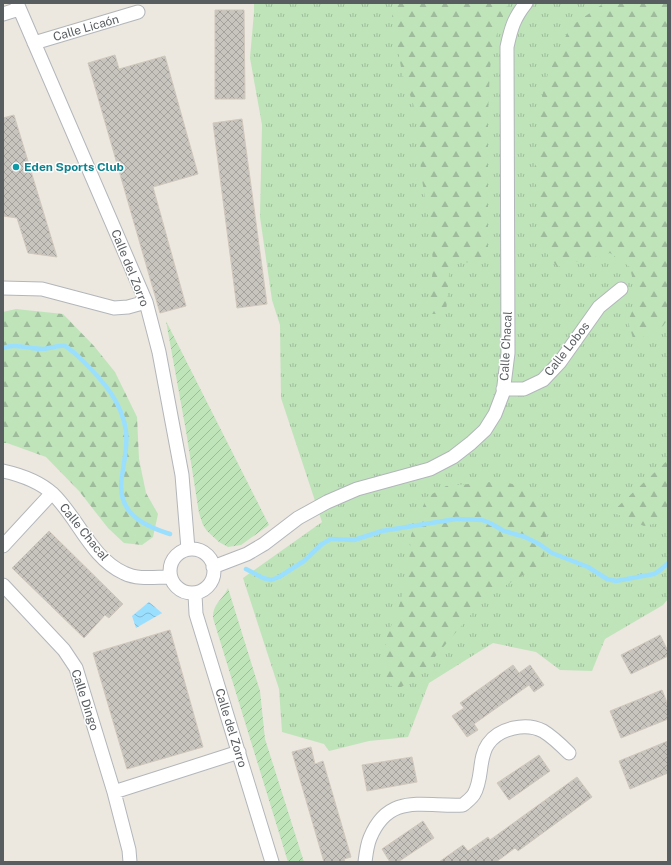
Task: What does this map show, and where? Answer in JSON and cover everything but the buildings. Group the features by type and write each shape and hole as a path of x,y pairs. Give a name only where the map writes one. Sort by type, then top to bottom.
{"street":[{"name":"Calle Chacal","path":"213,568 247,554 264,544 298,518 327,502 356,489 430,469 453,457 471,444 485,430 495,414 506,376 508,340 507,46 510,30 517,15 526,3"},
{"path":"3,14 18,6"},
{"name":"Calle del Zorro","path":"18,6 146,302 159,352 180,460 188,549"},
{"name":"Calle Licaón","path":"34,43 138,12"},
{"path":"3,288 42,289 114,308 128,307 146,302"},
{"name":"Calle Lobos","path":"503,389 524,389 543,380 560,362 599,307 621,289"},
{"name":"Calle Chacal","path":"3,471 34,481 52,493 72,516 99,553 124,573 138,577 170,578"},
{"path":"3,546 52,493"},
{"path":"188,549 196,549 204,552 209,557 214,572 212,580 208,586 195,594 181,592 170,578 169,568 172,561 176,555 188,549"},
{"name":"Calle Dingo","path":"3,585 64,650 76,668 126,835 130,862"},
{"name":"Calle del Zorro","path":"195,594 196,614 272,862"},
{"path":"364,862 369,839 379,820 394,808 413,804 463,805 474,795 480,781 481,765 487,745 497,735 511,728 527,726 542,731 556,740 569,753"},
{"path":"114,792 239,752"}],"green space":[{"path":"254,3 668,3 668,599 663,605 605,639 592,671 560,670 536,652 493,643 429,683 408,737 369,741 329,751 324,744 282,732 279,689 243,578 322,522 281,398 280,325 272,300 260,217 262,125 250,58"},
{"path":"396,3 508,3 495,39 490,68 488,114 488,251 476,263 450,261 446,314 428,314 433,267 431,232 421,174 418,117 402,73 392,15"},
{"path":"604,3 668,3 668,319 663,326 634,342 628,321 637,300 630,267 610,253 557,267 540,243 535,163 544,83 570,27"},
{"path":"16,309 63,314 94,346 115,372 137,417 139,459 146,493 158,514 153,537 142,545 124,543 108,528 79,491 46,457 7,443 3,443 3,312"},
{"path":"166,321 269,525 241,545 228,547 219,542 203,525 199,513"},
{"path":"668,460 668,520 644,526 612,512"},
{"path":"502,481 536,491 550,506 543,563 486,597 417,678 396,690 382,678 387,636 398,609 408,576 411,535 427,497 446,486"},
{"path":"228,588 260,691 265,739 304,862 288,862 213,618 216,605"}],"water":[{"path":"149,602 162,613 136,628 132,616"}],"waterway":[{"path":"3,348 18,346 43,349 65,346 77,355 98,377 116,401 124,420 126,431 126,454 121,488 123,499 127,508 140,521 170,534"},
{"path":"246,569 263,578 271,580 279,577 304,561 322,544 331,539 354,540 382,531 456,519 482,520 490,523 504,531 525,537 552,553 588,567 607,579 616,581 654,574 668,563"}],"place":[{"name":"Eden Sports Club","path":"16,167"}]}
